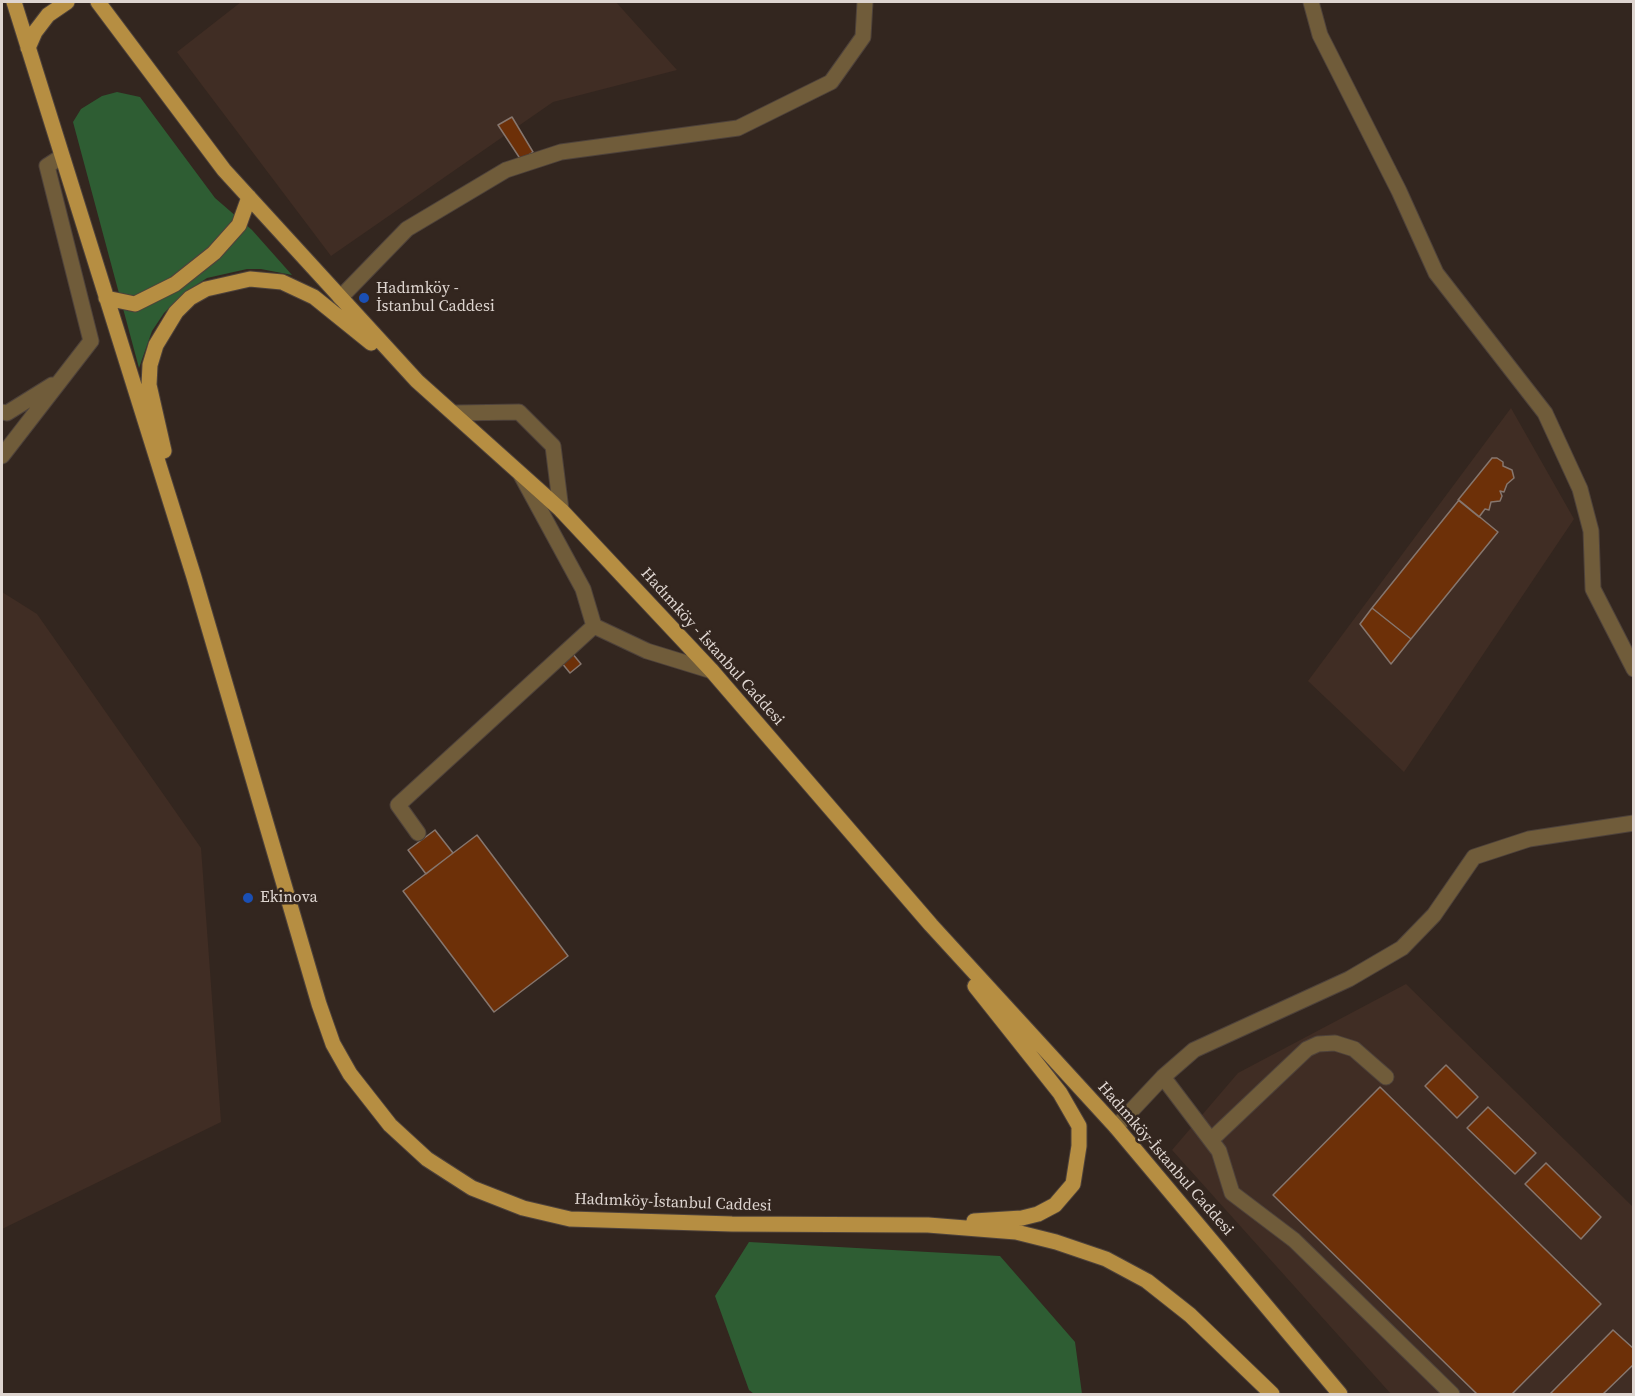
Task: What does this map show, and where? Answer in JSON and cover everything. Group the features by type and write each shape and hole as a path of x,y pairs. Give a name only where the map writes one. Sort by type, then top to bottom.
{"main road":[{"path":"14,2 167,490"},
{"path":"28,48 35,32 48,15 67,2"},
{"name":"Hadımköy - İstanbul Caddesi","path":"98,2 224,170 417,381 561,510 712,671 931,925"},
{"path":"106,298 135,304 175,284 214,254 238,225 249,197"},
{"path":"167,490 164,452 149,386 150,365 156,345 176,312 206,289 237,280 258,279 282,282 299,289 339,316 417,381"},
{"name":"Hadımköy-İstanbul Caddesi","path":"167,490 333,1044 350,1074 390,1125 427,1159 472,1188 523,1208 570,1219 732,1224 928,1225 1016,1232 1106,1259 1146,1281 1190,1315 1272,1395"},
{"path":"928,1225 1022,1218 1047,1210 1062,1199 1072,1184 1079,1146 1079,1126 1060,1093 1002,1023 931,925"},
{"name":"Hadımköy-İstanbul Caddesi","path":"931,925 1116,1127 1340,1395"}],"street":[{"path":"340,298 407,229 506,170 561,152 738,128 831,82 863,37 865,2"},
{"path":"1301,2 1320,34 1399,191 1436,273 1545,413 1581,489 1591,531 1593,589 1634,669"},
{"path":"1311,2 1320,34"},
{"path":"2,456 91,341 47,166 61,157"},
{"path":"3,414 60,380"},
{"path":"456,414 519,412 553,446 561,510"},
{"path":"518,470 583,589 594,626 647,651 712,671"},
{"path":"418,833 398,805 594,626"},
{"path":"1116,1127 1163,1077 1194,1050 1349,979 1402,948 1434,915 1474,857 1529,838 1634,824"},
{"path":"1211,1140 1307,1049 1318,1044 1335,1043 1354,1049 1386,1077"},
{"path":"1163,1077 1219,1151 1232,1192 1294,1240 1452,1395"}],"shaded area":[{"path":"241,2 616,2 677,70 553,102 331,256 177,52"},
{"path":"1511,408 1574,519 1404,772 1308,681"},
{"path":"2,592 37,614 201,848 221,1122 2,1229"},
{"path":"1406,984 1633,1207 1633,1394 1391,1394 1172,1150 1238,1073"}],"green space":[{"path":"117,92 140,97 215,198 252,230 292,275 261,269 247,269 207,278 184,293 164,313 152,331 139,368 73,122 81,109 102,96"},
{"path":"749,1242 1000,1256 1075,1342 1082,1394 754,1394 749,1390 715,1296"}],"building":[{"path":"512,117 533,152 521,160 498,125"},
{"path":"1492,458 1497,458 1503,462 1503,466 1512,470 1514,478 1507,484 1504,492 1500,491 1502,496 1500,501 1491,502 1489,510 1485,509 1479,517 1458,500"},
{"path":"1459,500 1498,532 1411,639 1372,608"},
{"path":"1372,608 1411,639 1391,664 1360,624"},
{"path":"572,653 581,664 570,673 561,662"},
{"path":"435,830 453,853 426,874 408,850"},
{"path":"477,835 568,956 494,1012 403,891"},
{"path":"1446,1065 1478,1097 1457,1118 1425,1086"},
{"path":"1380,1087 1601,1304 1512,1394 1477,1394 1273,1195"},
{"path":"1488,1107 1536,1153 1515,1174 1467,1128"},
{"path":"1546,1163 1601,1217 1581,1239 1525,1184"},
{"path":"1613,1330 1634,1349 1634,1364 1603,1394 1550,1394"}],"place":[{"name":"Hadımköy - İstanbul Caddesi","path":"364,298"},
{"name":"Ekinova","path":"248,898"}]}
